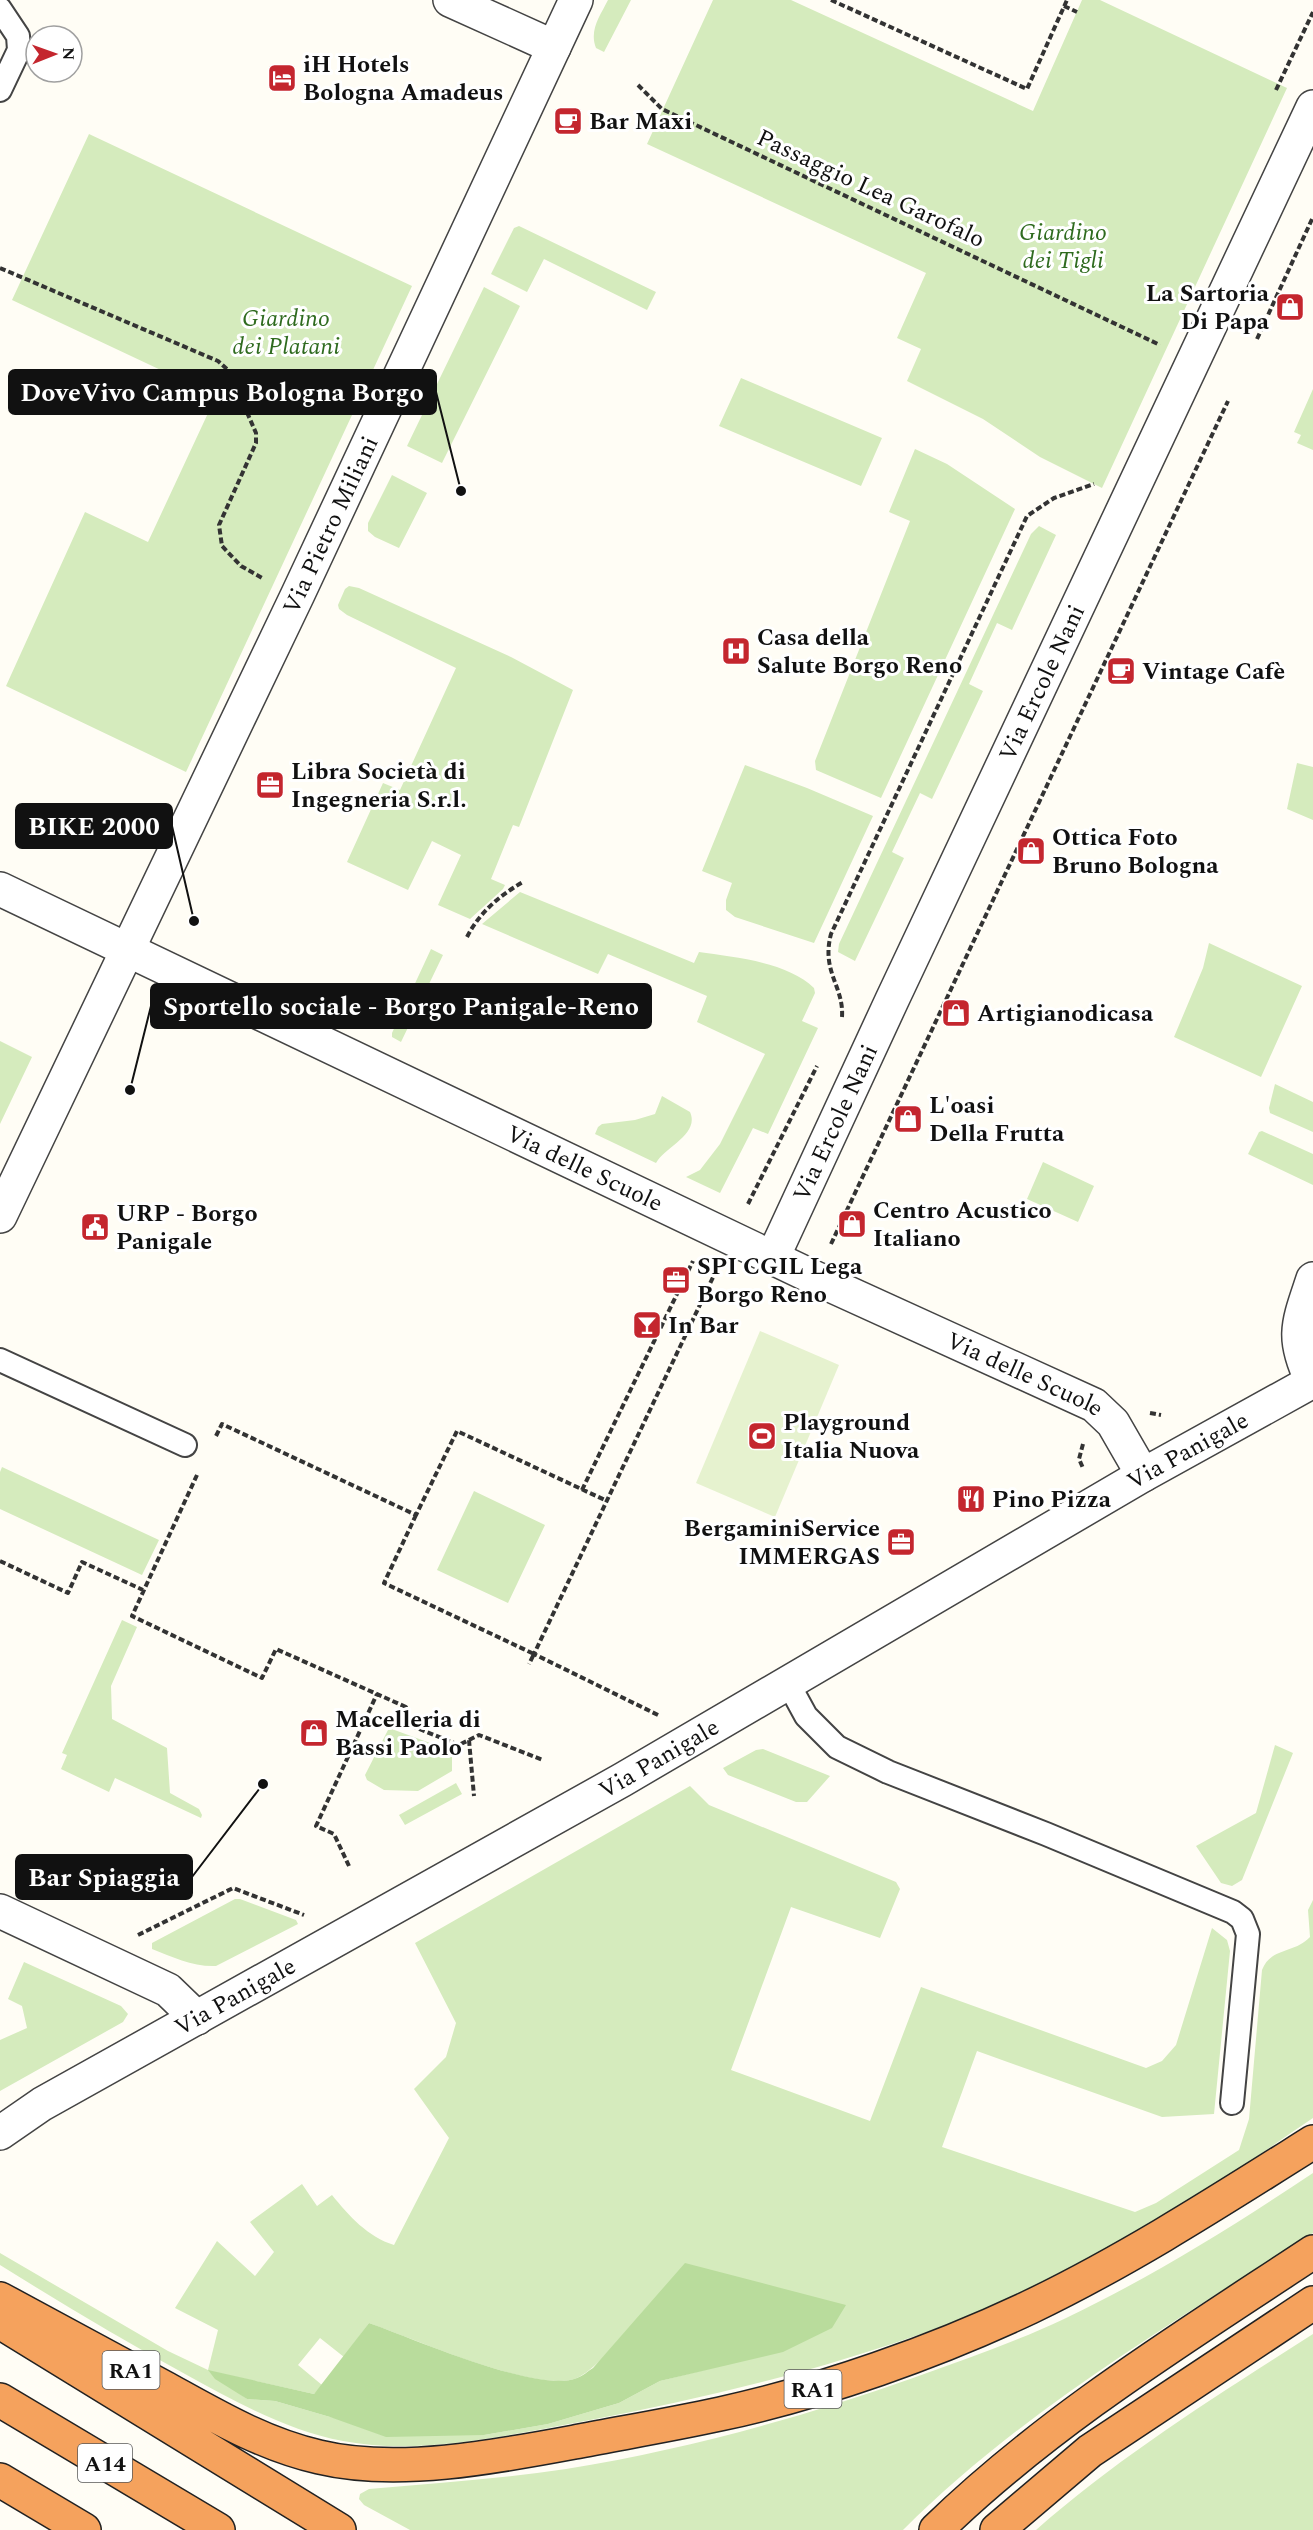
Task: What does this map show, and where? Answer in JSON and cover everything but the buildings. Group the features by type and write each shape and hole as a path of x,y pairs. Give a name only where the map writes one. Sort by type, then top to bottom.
{"highway":[{"name":"RA1","path":"0,2299 263,2440 322,2458 370,2465 422,2463 531,2451 722,2414 817,2388 918,2353 1029,2307 1127,2254 1313,2142"},
{"path":"936,2530 964,2503 1046,2434 1119,2382 1313,2252"},
{"path":"997,2530 1090,2451 1313,2303"},
{"name":"RA1","path":"0,2322 339,2530"},
{"name":"A14","path":"0,2400 215,2528"},
{"path":"0,2480 84,2530"}],"street":[{"path":"450,0 554,47"},
{"name":"Via Pietro Miliani","path":"0,1216 298,594 576,0"},
{"name":"Via Ercole Nani","path":"773,1257 1313,107"},
{"name":"Via delle Scuole","path":"0,889 773,1257 1094,1404 1113,1423 1143,1475"},
{"path":"1312,1381 1297,1344 1302,1316 1313,1279"},
{"name":"Via Panigale","path":"0,2133 42,2104 622,1780 1143,1475 1312,1381"},
{"path":"0,1911 168,1990 197,2018"}],"lane":[{"path":"0,9 18,36 19,50 0,90"},
{"path":"0,1360 185,1445"},
{"path":"788,1683 806,1716 837,1748 888,1772 1046,1834 1222,1908 1242,1919 1248,1934 1232,2103"}],"path":[{"path":"831,0 1027,89 1067,0"},
{"path":"1065,6 1077,12"},
{"name":"Passaggio Lea Garofalo","path":"638,85 662,109 1193,361"},
{"path":"1257,339 1313,217"},
{"path":"0,268 218,361 229,371 256,433 256,443 219,525 222,546 241,566 266,579"},
{"path":"829,1248 1228,401"},
{"name":"Via Ercole Nani","path":"837,1025 843,1015 829,969 827,948 831,934 1027,516 1054,498 1094,484"},
{"path":"467,937 475,921 509,890 523,882"},
{"name":"Via Ercole Nani","path":"746,1209 822,1056"},
{"path":"582,1490 693,1261"},
{"path":"529,1664 719,1264"},
{"path":"212,1445 222,1424 416,1515"},
{"path":"607,1501 457,1431 384,1583 656,1713 662,1719"},
{"path":"199,1472 132,1616 262,1678 276,1649 406,1707 407,1724 459,1744 479,1735 543,1760"},
{"path":"0,1561 68,1593 82,1562 143,1590"},
{"path":"349,1866 334,1834 316,1826 377,1694"},
{"path":"469,1740 474,1796"},
{"path":"132,1938 233,1888 313,1918"}],"green space":[{"path":"608,0 631,0 604,52 596,48 594,35 596,23"},
{"name":"Giardino dei Tigli","path":"713,0 791,0 1033,111 1082,0 1100,0 1287,88 1102,488 1040,457 983,419 907,381 921,349 897,338 926,273 647,144"},
{"name":"Giardino dei Platani","path":"89,134 412,286 186,772 6,686 85,512 148,542 216,396 12,300"},
{"path":"519,226 656,292 647,310 544,259 527,292 491,274 514,228"},
{"path":"484,287 520,306 442,463 407,446"},
{"path":"741,378 882,438 861,486 719,426"},
{"path":"1313,389 1313,450 1297,443 1301,435 1294,432"},
{"path":"915,449 947,464 1015,509 881,798 816,770 815,761 910,521 889,512"},
{"path":"392,475 427,493 399,548 375,537 368,531 368,523"},
{"path":"1039,526 1056,535 1012,630 997,623 969,684 983,691 932,799 920,793 892,852 904,858 855,961 838,952 839,944 1031,534"},
{"path":"349,586 359,588 511,657 573,690 519,827 513,825 491,879 505,885 470,919 438,905 461,855 432,841 408,890 347,862 383,783 400,790 456,668 339,609 338,605 345,589"},
{"path":"1297,763 1313,767 1313,820 1287,809"},
{"path":"745,765 873,816 814,943 735,917 726,910 726,900 732,883 702,871"},
{"path":"520,892 694,963 699,952 760,962 790,972 814,988 815,993 802,1021 818,1028 768,1134 753,1128 720,1193 686,1177 700,1170 720,1144 765,1054 697,1022 707,996 608,954 598,974 482,924"},
{"path":"1209,943 1302,986 1261,1077 1174,1037 1203,968"},
{"path":"431,949 443,955 401,1042 392,1037 392,1033"},
{"path":"0,1041 32,1057 0,1124"},
{"path":"1275,1084 1313,1102 1313,1132 1270,1113 1269,1108"},
{"path":"662,1096 690,1112 692,1120 686,1134 656,1163 595,1134 602,1124 635,1120 655,1114"},
{"path":"1262,1131 1313,1154 1313,1185 1248,1154 1259,1132"},
{"path":"1043,1162 1094,1186 1078,1222 1027,1199"},
{"name":"Playground Italia Nuova","path":"760,1331 839,1365 775,1517 696,1483"},
{"path":"2,1467 159,1540 142,1575 0,1509"},
{"path":"474,1491 545,1525 508,1603 437,1570"},
{"path":"122,1620 137,1627 111,1686 112,1719 167,1748 170,1793 199,1809 201,1818 115,1778 109,1792 61,1769 67,1755 62,1753"},
{"path":"389,1728 452,1751 452,1771 418,1791 384,1790 367,1780 365,1775"},
{"path":"1275,1745 1293,1753 1242,1880 1232,1886 1221,1883 1196,1846 1256,1813"},
{"path":"763,1749 830,1776 807,1802 796,1802 728,1775 723,1768 756,1750"},
{"path":"456,1783 462,1794 405,1825 399,1815"},
{"path":"690,1786 709,1805 896,1882 900,1889 880,1938 791,1907 731,2070 870,2121 921,1987 1146,2068 1162,2061 1176,2045 1212,1928 1227,1940 1230,1951 1214,2114 1162,2117 977,2051 942,2147 1135,2212 1156,2203 1239,2150 1249,2119 1262,1970 1271,1958 1310,1937 1308,1910 1313,1900 1313,2118 1187,2204 1135,2236 1047,2282 984,2310 854,2356 787,2375 653,2408 465,2442 434,2445 373,2445 322,2436 282,2423 161,2361 0,2265 0,2253 168,2351 208,2370 218,2330 175,2308 217,2241 255,2276 274,2252 250,2222 302,2184 317,2206 332,2195 367,2231 394,2245 449,2138 414,2089 446,2057 456,2023 415,1943","holes":["369,2323 476,2363 537,2379 561,2381 579,2377 599,2361 628,2329 720,2366 660,2381 619,2403 548,2424 484,2435 330,2417 275,2401 247,2399 209,2371 314,2394 322,2385 298,2365 320,2338 344,2357"]},
{"path":"235,1899 296,1920 298,1924 216,1966 191,1963 152,1949 152,1943"},
{"path":"24,1962 121,2006 128,2014 123,2022 0,2091 0,2040 27,2028 22,2006 8,1999"},
{"path":"1313,2173 1313,2233 1153,2335 1048,2407 949,2487 903,2530 410,2530 364,2505 359,2499 360,2494 369,2489 566,2469 655,2452 742,2431 871,2393 1008,2343 1097,2303 1191,2250"},
{"path":"685,2263 846,2305 832,2328 783,2352 660,2381 619,2403 548,2424 484,2435 386,2437 275,2401 247,2399 215,2379 208,2370 314,2394 369,2323 505,2372 559,2381 577,2378 593,2368"},
{"path":"1313,2334 1313,2530 1036,2530 1136,2451"}],"place":[{"name":"iH Hotels Bologna Amadeus","path":"282,78"},
{"name":"Bar Maxi","path":"568,121"},
{"name":"La Sartoria Di Papa","path":"1290,307"},
{"name":"DoveVivo Campus Bologna Borgo","path":"461,491"},
{"name":"Casa della Salute Borgo Reno","path":"736,651"},
{"name":"Vintage Cafè","path":"1121,671"},
{"name":"Libra Società di Ingegneria S.r.l.","path":"270,785"},
{"name":"Ottica Foto Bruno Bologna","path":"1031,851"},
{"name":"BIKE 2000","path":"194,921"},
{"name":"Artigianodicasa","path":"956,1013"},
{"name":"Sportello sociale - Borgo Panigale-Reno","path":"130,1090"},
{"name":"L'oasi Della Frutta","path":"908,1119"},
{"name":"Centro Acustico Italiano","path":"852,1224"},
{"name":"URP - Borgo Panigale","path":"95,1227"},
{"name":"SPI CGIL Lega Borgo Reno","path":"676,1280"},
{"name":"In Bar","path":"647,1325"},
{"name":"Playground Italia Nuova","path":"762,1436"},
{"name":"Pino Pizza","path":"971,1499"},
{"name":"BergaminiService IMMERGAS","path":"901,1542"},
{"name":"Macelleria di Bassi Paolo","path":"314,1733"},
{"name":"Bar Spiaggia","path":"263,1784"}]}
